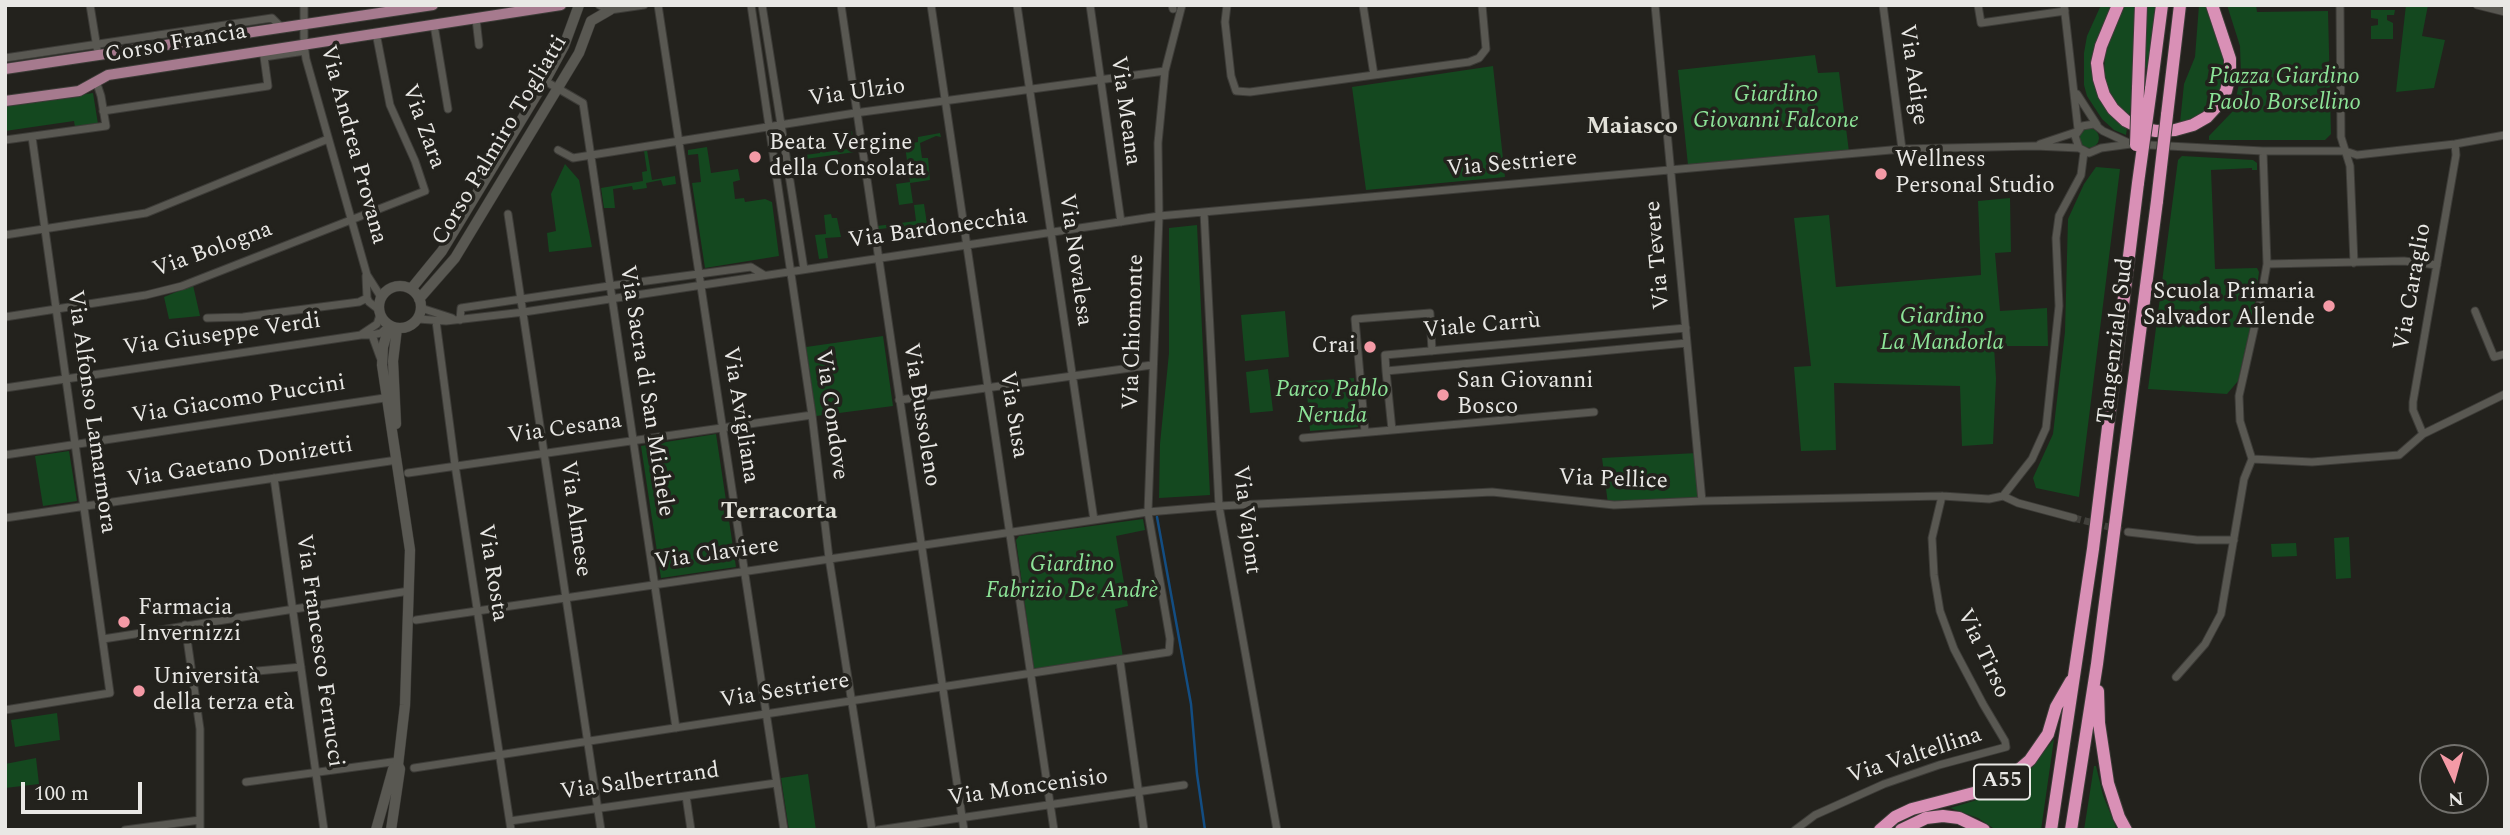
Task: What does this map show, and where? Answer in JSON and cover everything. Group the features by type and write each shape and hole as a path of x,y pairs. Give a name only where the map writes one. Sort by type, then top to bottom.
{"highway":[{"path":"2118,5 2101,46 2097,63 2099,79 2104,95 2113,109 2126,121 2140,128 2156,131 2193,125 2213,111 2226,91 2230,76 2230,59 2211,5"},
{"path":"2141,5 2145,88"},
{"name":"Tangenziale Sud","path":"2074,674 2093,549 2138,183 2145,88 2162,5"},
{"name":"Tangenziale Sud","path":"2071,830 2097,664 2180,5"},
{"path":"2097,664 2103,755 2108,783 2126,830"},
{"name":"A55","path":"1880,830 1895,817 1989,789 2016,772 2029,760 2048,734 2056,707 2074,674"},
{"name":"A55","path":"2051,830 2074,674"},
{"name":"A55","path":"1900,830 1926,818 1943,816 1967,821 1984,830"}],"main road":[{"name":"Corso Francia","path":"5,69 24,61 97,50 282,28 433,5"},
{"name":"Corso Francia","path":"5,102 79,91 108,75 264,54 376,33 561,5"}],"street":[{"path":"90,5 97,50"},
{"name":"Via Andrea Provana","path":"304,5 305,47 366,275 367,298"},
{"name":"Corso Palmiro Togliatti","path":"411,289 442,251 545,81 564,46 579,5"},
{"path":"599,5 611,8 644,5"},
{"name":"Via Avigliana","path":"658,5 784,830"},
{"name":"Via Condove","path":"751,5 812,415 829,558 872,830"},
{"path":"762,5 804,269"},
{"name":"Via Bussoleno","path":"841,5 964,830"},
{"name":"Via Susa","path":"931,5 1054,830"},
{"name":"Via Novalesa","path":"1017,5 1094,520"},
{"name":"Via Meana","path":"1090,5 1121,222"},
{"name":"Via Chiomonte","path":"1160,655 1169,652 1170,639 1148,512 1159,216 1158,143 1164,72 1182,5"},
{"path":"1227,5 1225,22 1231,76 1236,91 1251,92 1469,62 1479,58 1486,49 1482,5"},
{"path":"1363,5 1374,75"},
{"name":"Via Tevere","path":"1655,5 1702,500"},
{"name":"Via Adige","path":"1883,5 1902,149"},
{"path":"1978,5 1981,23 2065,8 2076,93 2075,140 2081,150 2081,175 2059,216 2056,238 2059,306 2046,428 2032,459 2003,496"},
{"path":"2340,5 2341,137 2350,166 2354,263"},
{"path":"2479,5 2505,12"},
{"name":"Corso Palmiro Togliatti","path":"419,309 455,258 579,53 591,21 611,8"},
{"path":"476,19 479,45"},
{"path":"434,25 448,109"},
{"name":"Via Zara","path":"376,33 390,105 425,191"},
{"name":"Corso Francia","path":"96,81 102,96 103,111 268,86 264,54"},
{"name":"Corso Francia","path":"5,58 24,61"},
{"name":"Via Ulzio","path":"558,150 573,158 590,156 855,113 1164,72"},
{"name":"Via Sacra di San Michele","path":"545,81 583,103 676,728"},
{"path":"2076,93 2100,128 2104,140 2101,148"},
{"path":"5,140 106,126 103,111"},
{"path":"2077,130 2090,123 2131,144"},
{"name":"Via Sestriere","path":"2035,146 2077,130"},
{"path":"2081,150 2093,152 2101,148 2131,144 2263,151 2346,151 2357,155 2455,144 2505,135"},
{"name":"Via Alfonso Lamarmora","path":"5,710 110,693 32,136"},
{"path":"5,235 146,214 328,139"},
{"name":"Via Caraglio","path":"2423,434 2413,410 2413,402 2456,155 2455,144"},
{"name":"Via Sestriere","path":"1159,216 1902,149 2035,146 2081,150"},
{"path":"2176,677 2205,644 2221,614 2244,479 2252,459 2240,421 2240,390 2262,298 2267,264 2263,151"},
{"name":"Via Bologna","path":"5,317 146,295 182,286 425,191"},
{"name":"Via Vajont","path":"1204,212 1219,506 1277,830"},
{"name":"Via Almese","path":"508,214 601,830"},
{"name":"Via Bardonecchia","path":"419,309 436,321 524,312 1159,216"},
{"path":"2267,264 2404,261 2437,265"},
{"name":"Via Bardonecchia","path":"460,320 461,308 609,286 751,267 764,275"},
{"name":"Via Andrea Provana","path":"366,275 381,297"},
{"path":"361,335 377,324 381,297 393,287 403,286 411,289 419,309 408,327 393,327"},
{"path":"207,318 243,317 359,302 367,298 393,327 391,398 410,550 405,705 398,763 400,769 391,830"},
{"name":"Via Bardonecchia","path":"419,309 460,320"},
{"path":"2475,311 2494,357 2505,354"},
{"path":"1365,432 1355,319 1430,313 1432,351"},
{"name":"Via Rosta","path":"436,321 455,465 510,825"},
{"path":"382,365 383,347 393,327"},
{"name":"Via Giuseppe Verdi","path":"5,388 372,335 393,327"},
{"name":"Viale Carrù","path":"1686,328 1385,355 1386,371 1687,343"},
{"path":"1634,332 1635,348"},
{"path":"372,335 391,398"},
{"path":"1598,335 1599,351"},
{"path":"899,400 1152,365"},
{"path":"1386,371 1392,430"},
{"path":"2252,459 2312,463 2399,455 2423,434 2505,394"},
{"name":"Via Giacomo Puccini","path":"5,455 391,398"},
{"path":"1304,438 1594,412"},
{"name":"Via Cesana","path":"408,472 812,415"},
{"name":"Via Gaetano Donizetti","path":"5,518 397,460"},
{"name":"Via Francesco Ferrucci","path":"274,478 324,830"},
{"name":"Via Pellice","path":"1148,512 1492,492 1614,505 1702,500 1942,496 1972,499 2003,496 2018,503 2074,518"},
{"name":"Via Tirso","path":"1942,496 1932,538 1940,611 1954,649 2006,741"},
{"name":"Via Claviere","path":"416,620 1148,512"},
{"path":"2128,532 2197,540 2234,540"},
{"path":"103,639 409,591"},
{"path":"185,625 200,729 200,830"},
{"name":"Via Sestriere","path":"414,768 1160,655"},
{"path":"1119,661 1144,830"},
{"path":"192,677 301,667"},
{"name":"Via Valtellina","path":"1795,830 1815,815 1848,798 1908,775 2006,747 2006,741"},
{"path":"246,782 398,763"},
{"path":"376,830 393,769 398,763"},
{"name":"Via Salbertrand","path":"510,825 597,808 776,783"},
{"name":"Via Moncenisio","path":"878,830 1184,785"},
{"path":"686,796 691,830"},
{"path":"125,830 200,820"}],"green space":[{"path":"2101,5 2113,5 2093,62 2127,128 2126,135 2114,130 2102,119 2087,96 2084,85 2087,36"},
{"path":"2125,5 2136,5 2132,102 2129,116 2118,107 2104,76 2105,52"},
{"path":"2146,5 2156,5 2147,68 2145,67"},
{"path":"2199,5 2205,5 2220,43 2225,68 2223,81 2214,102 2198,116 2180,123 2184,84 2195,57"},
{"name":"Piazza Giardino Paolo Borsellino","path":"2227,5 2256,5 2257,12 2328,11 2331,134 2325,140 2209,140 2209,136 2233,111 2241,75 2240,46"},
{"path":"2406,5 2428,5 2422,36 2445,40 2434,88 2396,92"},
{"path":"2371,10 2395,10 2394,15 2387,15 2387,20 2393,23 2393,39 2371,39 2371,26 2378,25 2378,19 2371,18"},
{"name":"Giardino Giovanni Falcone","path":"1815,55 1818,73 1839,72 1849,152 1688,165 1678,70"},
{"path":"1493,66 1505,177 1366,190 1352,87"},
{"path":"93,93 98,124 75,127 74,121 5,131 5,106"},
{"path":"2089,128 2096,131 2099,138 2096,145 2089,148 2082,145 2079,138 2082,131"},
{"path":"852,131 855,152 791,161 790,157 820,153 818,138 814,136 823,135 822,144 827,152 847,149 849,140 845,132"},
{"path":"940,133 941,137 936,136 920,143 922,158 928,158 930,180 910,183 913,203 899,205 896,184 910,182 904,139 907,138 908,144 918,142 918,137"},
{"path":"707,147 711,173 738,169 740,180 733,182 735,199 744,198 745,202 765,199 772,202 779,256 705,268 692,183 701,182 698,154 688,155 688,150"},
{"path":"647,150 652,180 675,176 676,184 663,186 661,180 646,183 647,188 633,190 632,186 613,189 615,208 604,208 601,188 643,181 642,172 647,171 644,151"},
{"path":"2182,156 2253,160 2257,163 2257,170 2211,170 2215,269 2257,268 2259,272 2253,317 2238,381 2227,394 2148,389 2178,160"},
{"path":"565,164 579,180 592,247 549,252 547,233 556,231 551,194"},
{"path":"2096,167 2120,169 2079,497 2036,488 2033,478 2053,434 2065,332 2068,219 2084,184"},
{"name":"Giardino La Mandorla","path":"2010,198 2011,252 1995,253 2000,311 2047,308 2048,346 1994,346 1996,379 1993,444 1962,446 1960,386 1834,383 1836,450 1801,451 1794,367 1811,366 1794,218 1829,215 1836,287 1981,275 1978,201"},
{"path":"924,204 930,243 925,223 897,229 880,229 881,249 877,226 916,221 914,205"},
{"path":"831,214 832,218 837,218 841,237 825,238 828,258 819,259 815,235 826,234 824,215"},
{"path":"1197,225 1210,495 1159,498 1160,444 1169,353 1169,228"},
{"path":"193,285 200,316 169,319 164,297"},
{"path":"1285,311 1289,357 1245,361 1241,315"},
{"path":"883,336 893,406 816,416 806,347"},
{"path":"1268,369 1273,411 1250,413 1246,372"},
{"name":"Parco Pablo Neruda","path":"1354,378 1358,427 1310,431 1306,381"},
{"path":"716,434 736,567 661,578 641,446"},
{"path":"69,451 77,501 43,506 35,456"},
{"path":"1697,453 1702,501 1608,504 1602,458"},
{"name":"Giardino Fabrizio De Andrè","path":"1143,519 1145,530 1116,536 1128,606 1115,609 1123,657 1034,670 1016,540 1019,536"},
{"path":"2349,537 2351,578 2336,579 2334,538"},
{"path":"2296,543 2297,556 2272,557 2271,544"},
{"path":"57,713 60,740 15,747 11,720"},
{"path":"2054,739 2041,830 1996,830 1978,818 1950,808 1990,796 2009,787 2027,773"},
{"path":"36,758 39,784 5,788 5,764"},
{"path":"2096,766 2103,795 2117,830 2084,830"},
{"path":"808,774 816,830 789,830 781,778"}],"waterway":[{"path":"1157,517 1191,704 1205,830"}],"tunnel":[{"path":"2074,518 2128,532"}],"place":[{"name":"Beata Vergine della Consolata","path":"755,157"},
{"name":"Wellness Personal Studio","path":"1881,174"},
{"name":"Scuola Primaria Salvador Allende","path":"2329,306"},
{"name":"Crai","path":"1370,347"},
{"name":"San Giovanni Bosco","path":"1443,395"},
{"name":"Farmacia Invernizzi","path":"124,622"},
{"name":"Università della terza età","path":"139,691"}],"district":[{"name":"Maiasco","path":"1632,128"},
{"name":"Terracorta","path":"779,513"}]}
